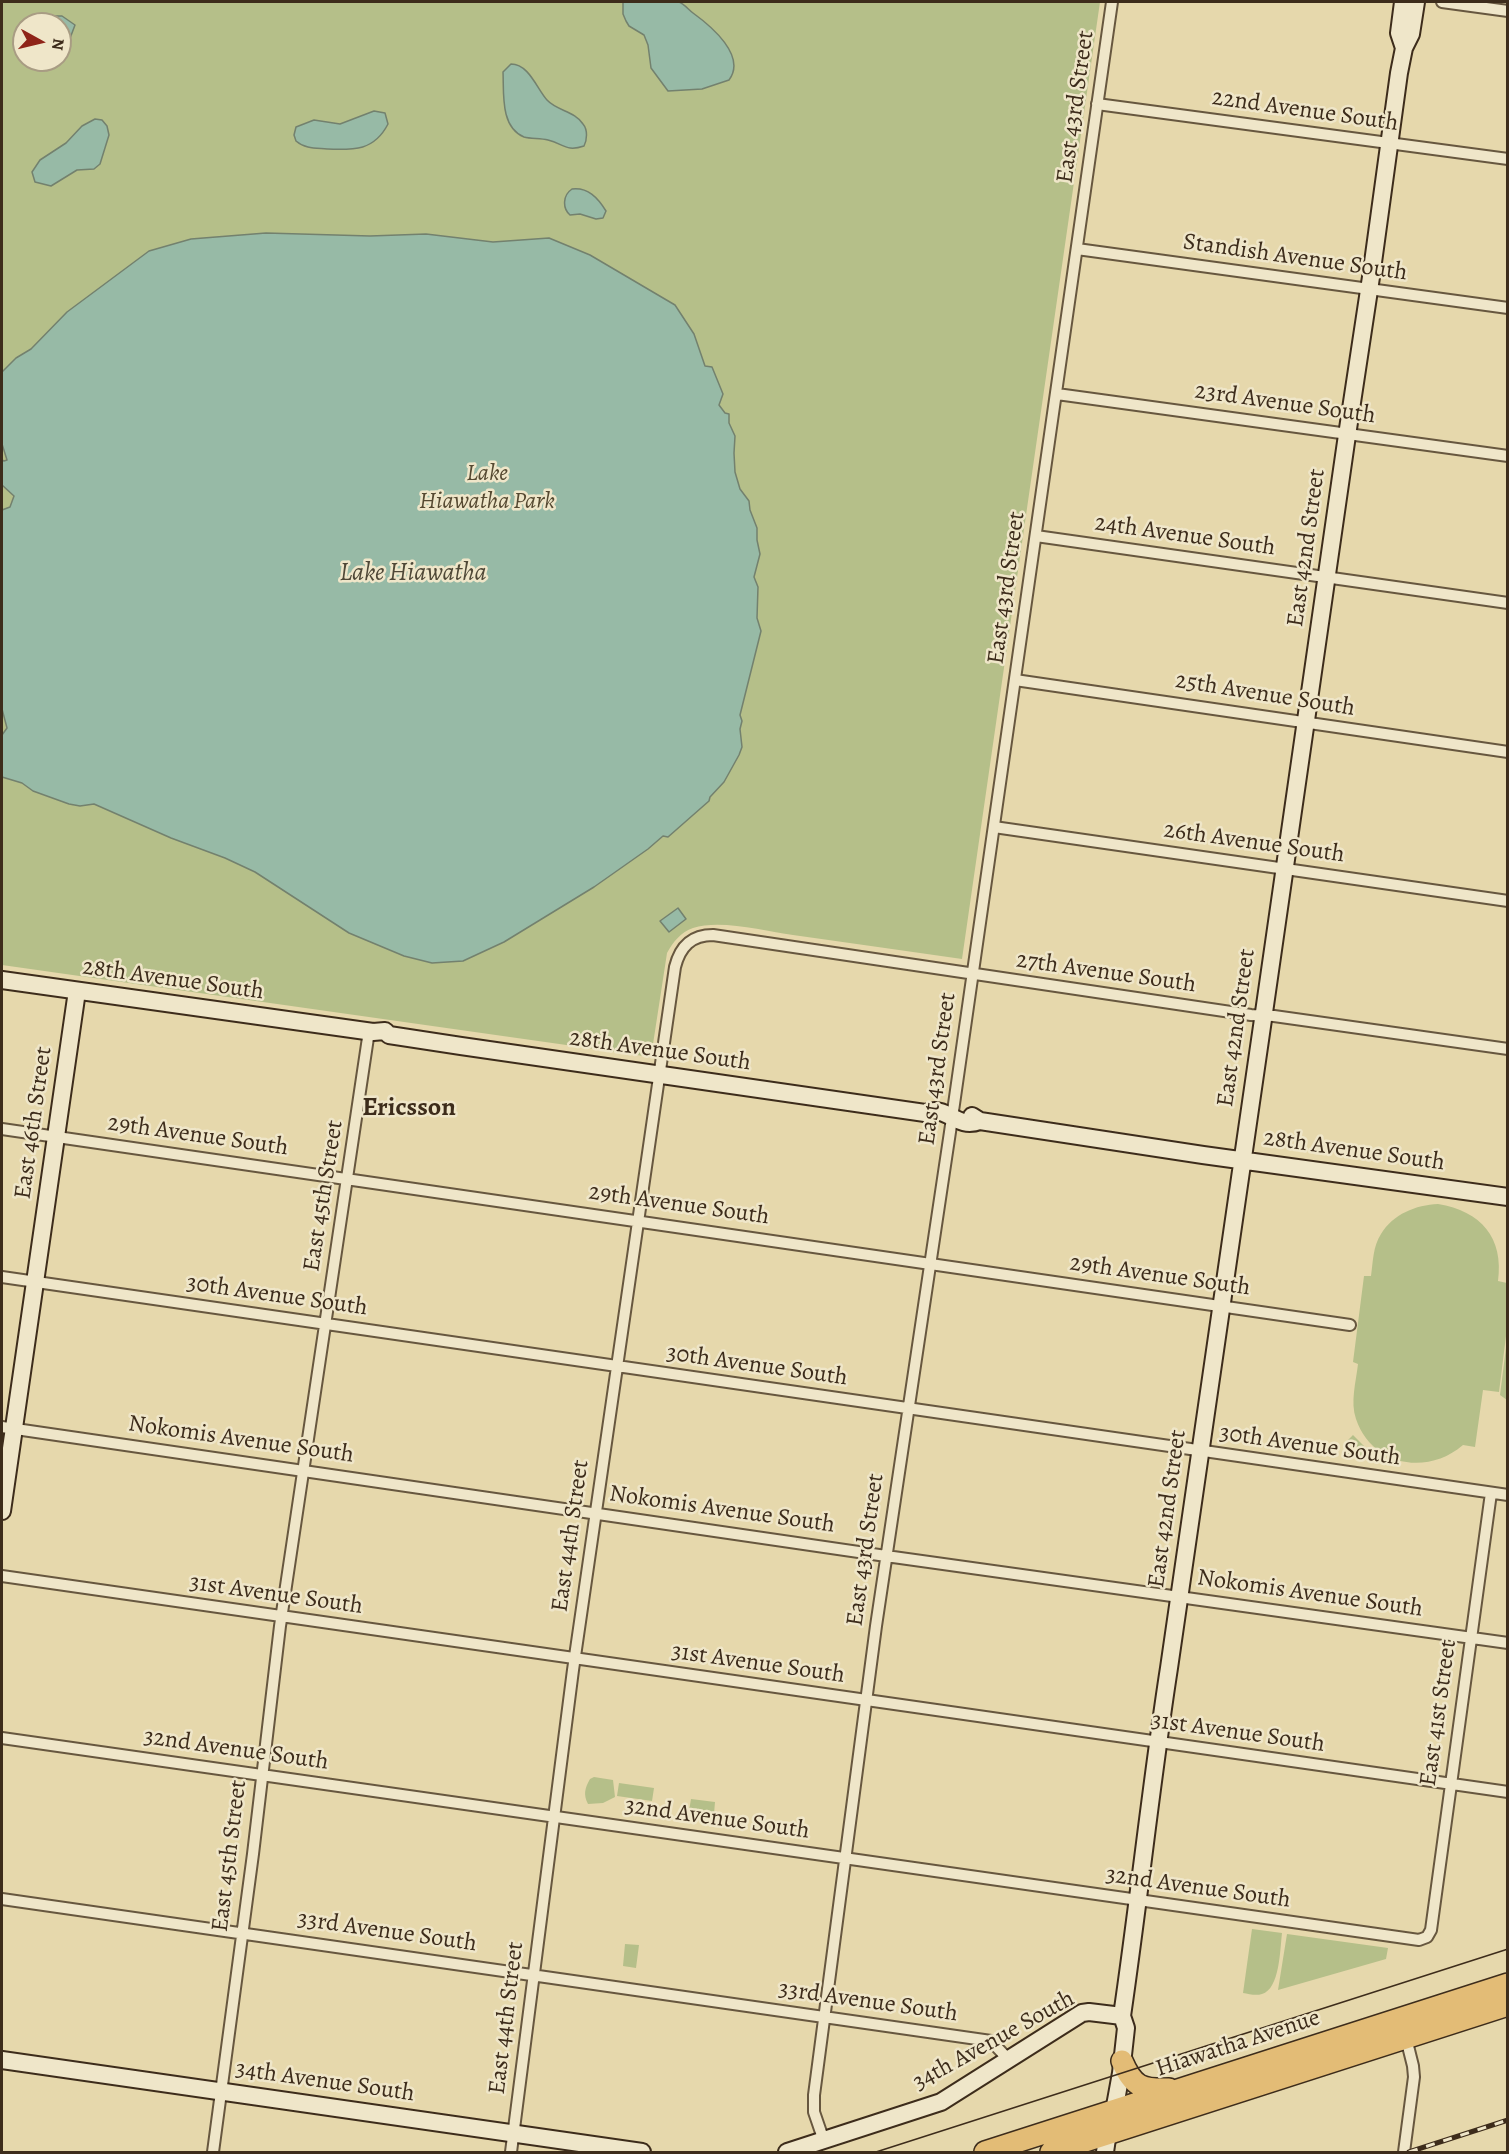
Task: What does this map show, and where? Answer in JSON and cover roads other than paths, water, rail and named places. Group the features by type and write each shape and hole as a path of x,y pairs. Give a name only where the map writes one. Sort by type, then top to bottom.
{"highway":[{"name":"Hiawatha Avenue","path":"985,2152 1508,1984"},
{"name":"Hiawatha Avenue","path":"1053,2152 1106,2143 1406,2038 1508,2005"},
{"path":"1122,2061 1129,2077 1148,2089 1188,2088"}],"street":[{"name":"East 43rd Street","path":"824,2141 814,2112 814,2096 866,1701 1016,680 1112,2"},
{"name":"East 42nd Street","path":"1403,2 1399,33 1404,48"},
{"name":"East 42nd Street","path":"1111,2112 1106,2104 1106,2098 1116,2026 1122,2016 1179,1597 1347,433 1370,289 1389,144 1404,48 1411,34 1416,2"},
{"path":"1442,2 1508,11"},
{"name":"22nd Avenue South","path":"1097,104 1508,159"},
{"name":"Standish Avenue South","path":"1077,249 1508,308"},
{"name":"23rd Avenue South","path":"1057,394 1508,456"},
{"name":"24th Avenue South","path":"1036,536 1508,603"},
{"name":"25th Avenue South","path":"1016,680 1508,752"},
{"name":"26th Avenue South","path":"994,827 1508,901"},
{"name":"27th Avenue South","path":"700,937 713,936 972,975 1508,1049"},
{"name":"East 44th Street","path":"511,2152 574,1658 660,1075 679,954 686,943 700,937"},
{"name":"28th Avenue South","path":"2,980 925,1113 932,1111 948,1113 958,1122 972,1124 980,1121 1508,1197"},
{"name":"East 46th Street","path":"2,1511 8,1428 35,1282 77,991"},
{"name":"East 45th Street","path":"213,2152 303,1471 347,1178 377,1033"},
{"name":"29th Avenue South","path":"2,1129 1350,1325"},
{"name":"30th Avenue South","path":"2,1277 1508,1495"},
{"name":"Nokomis Avenue South","path":"8,1428 886,1556 1508,1643"},
{"name":"East 41st Street","path":"1426,1937 1431,1930 1491,1493"},
{"name":"31st Avenue South","path":"2,1576 1508,1792"},
{"name":"32nd Avenue South","path":"2,1738 1138,1901 1419,1940 1426,1937"},
{"name":"33rd Avenue South","path":"2,1899 991,2041 1008,2059"},
{"name":"34th Avenue South","path":"787,2152 941,2102 1082,2013 1122,2016"},
{"name":"East 42nd Street","path":"1106,2143 1122,2061 1126,2028 1122,2016"},
{"path":"1404,2152 1414,2077 1406,2038"},
{"name":"34th Avenue South","path":"2,2060 642,2152"}],"water":[{"path":"669,1 682,4 709,26 724,42 734,61 729,80 702,89 668,91 651,68 648,45 644,35 629,26 626,21 623,14 623,2"},
{"path":"511,64 528,72 551,104 580,120 586,132 584,146 569,148 548,140 524,137 516,132 507,118 504,99 503,72"},
{"path":"374,111 385,113 388,124 370,144 354,149 315,148 296,141 294,135 296,127 314,120 340,124"},
{"path":"95,119 102,120 107,126 109,135 100,164 94,169 77,170 51,186 35,182 32,172 40,160 66,143 82,126"},
{"path":"572,189 583,190 596,198 606,211 603,218 596,219 580,214 570,215 565,202"},
{"name":"Lake Hiawatha","path":"266,233 370,236 426,234 493,242 549,238 590,255 675,305 694,334 705,366 712,367 723,394 719,405 725,413 729,414 729,423 735,436 735,472 740,489 749,501 757,528 760,554 754,577 758,587 757,618 761,631 740,715 742,747 739,755 724,782 709,801 668,837 663,836 594,887 504,942 463,961 432,963 404,956 349,933 255,872 225,858 171,838 94,804 80,806 69,804 33,791 22,783 2,777 2,735 7,728 2,709 2,510 10,507 14,496 2,485 2,460 7,460 2,444 2,372 16,358 31,349 67,312 149,251 191,239"},
{"path":"678,908 686,919 669,932 660,921"}],"tram line":[{"path":"876,2152 1508,1949"}],"railway":[{"path":"1409,2152 1508,2120"}],"district":[{"name":"Ericsson","path":"409,1109"}],"park label":[{"name":"Lake Hiawatha Park","path":"487,488"}]}
